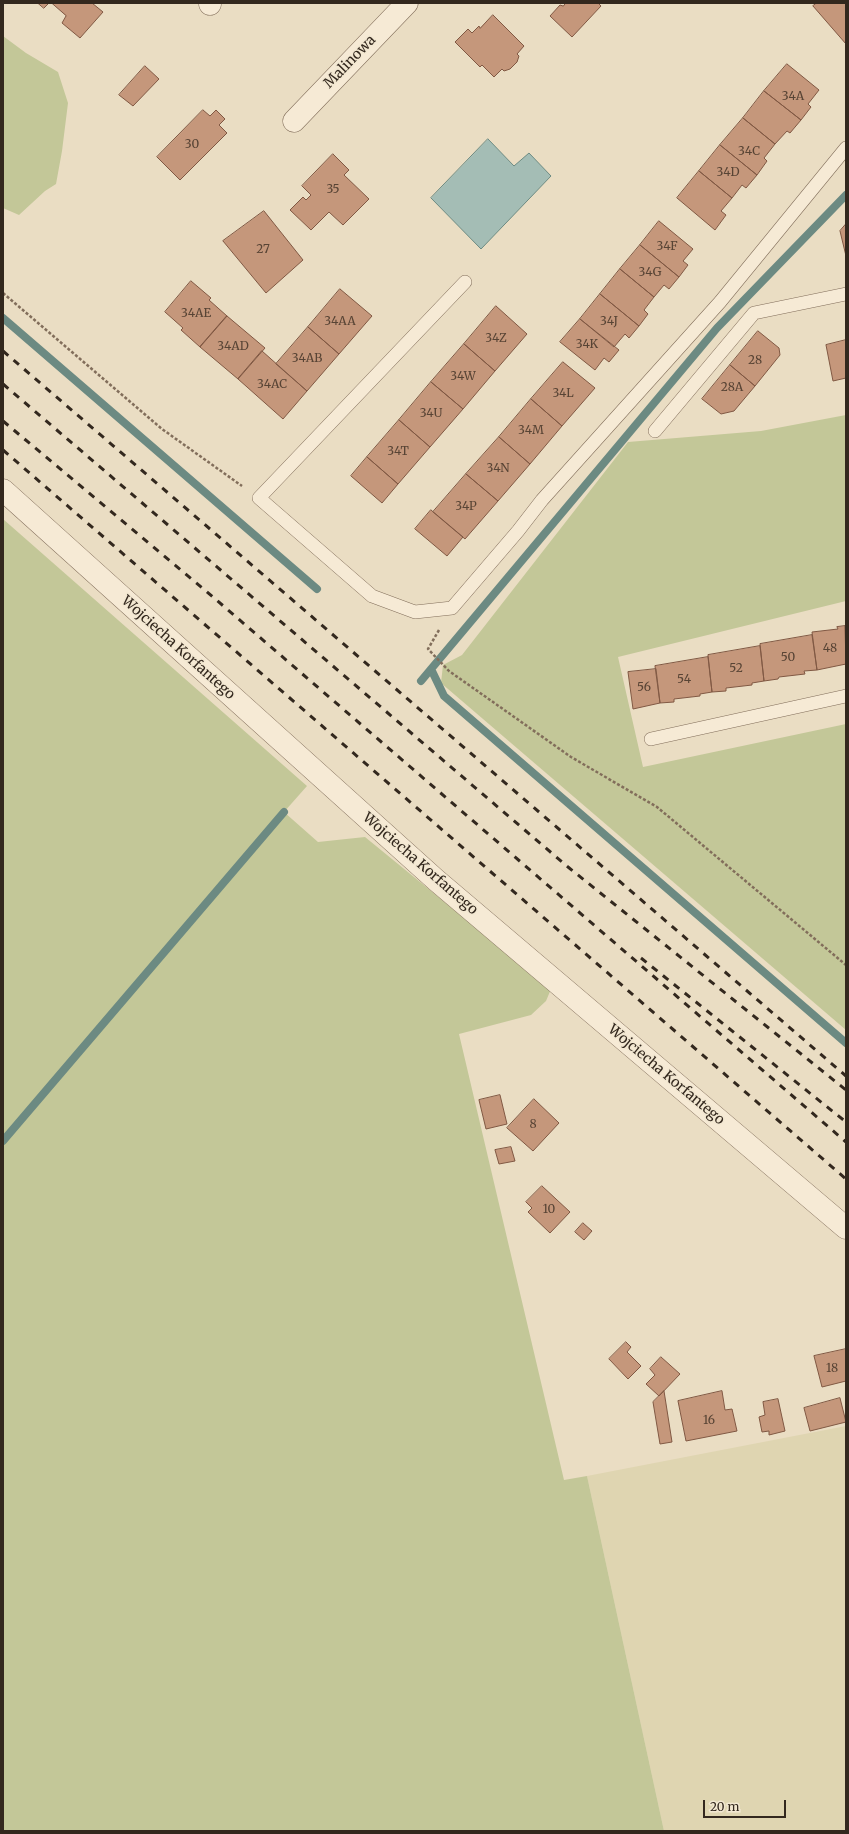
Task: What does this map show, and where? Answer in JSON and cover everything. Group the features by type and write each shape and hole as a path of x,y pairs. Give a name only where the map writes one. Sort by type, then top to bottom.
{"street":[{"name":"Malinowa","path":"294,121 407,3"},
{"name":"Wojciecha Korfantego","path":"3,490 436,880 846,1228"}],"lane":[{"path":"465,282 259,498 372,596 415,612 452,608 518,531 542,500 720,302 846,148"},
{"path":"655,431 754,313 846,294"},
{"path":"651,739 846,696"}],"path":[{"path":"3,292 162,429 259,498"},
{"path":"428,649 443,665 571,757 657,807 846,965"}],"shaded area":[{"path":"846,1426 846,1831 664,1831 587,1476"}],"green space":[{"path":"3,36 26,53 58,72 68,103 56,184 45,191 19,215 3,208"},
{"path":"846,415 846,601 618,657 643,767 846,724 846,1030 441,683 443,665 462,655 628,442 761,431"},
{"path":"3,519 307,786 284,812 318,842 365,837 551,989 546,1001 531,1015 459,1034 564,1480 587,1476 664,1831 3,1831"}],"water":[{"path":"488,139 514,166 529,153 551,176 481,249 431,198"}],"building":[{"path":"38,3 49,3 44,8"},
{"path":"52,3 92,3 103,12 80,38 62,23 66,16"},
{"path":"566,3 598,3 601,6 572,37 550,16 560,5 563,6"},
{"path":"817,3 846,3 846,44 813,6"},
{"path":"493,15 524,46 517,54 519,56 517,62 510,69 504,71 502,69 494,77 482,65 480,67 455,42 468,29 472,33 479,26 480,28"},
{"path":"787,64 819,90 808,104 811,107 801,120 764,91"},
{"path":"145,66 159,79 133,106 119,95"},
{"path":"764,91 801,120 790,133 787,131 775,144 743,118"},
{"path":"203,110 210,116 216,110 225,119 219,125 227,133 180,180 157,157"},
{"path":"743,118 775,144 764,158 767,161 757,175 720,145"},
{"path":"720,145 757,175 746,188 742,185 732,198 699,171"},
{"path":"333,154 349,170 344,175 369,199 343,225 329,212 311,230 290,210 303,197 306,200 311,195 302,186"},
{"path":"699,171 732,198 721,211 726,215 715,230 677,198"},
{"path":"264,211 303,260 266,293 223,241"},
{"path":"659,221 693,249 683,261 688,265 679,277 640,245"},
{"path":"846,224 846,256 840,231"},
{"path":"640,245 679,277 669,289 664,285 654,297 620,269"},
{"path":"620,269 654,297 644,310 648,314 639,326 600,294"},
{"path":"191,281 211,298 209,300 227,316 200,347 181,330 183,328 165,312"},
{"path":"340,289 372,316 339,354 308,327"},
{"path":"600,294 639,326 629,338 625,334 614,347 580,319"},
{"path":"496,306 527,334 495,371 464,344"},
{"path":"227,316 265,348 238,379 200,347"},
{"path":"580,319 619,350 609,362 604,358 595,370 560,342"},
{"path":"308,327 339,354 307,391 276,364"},
{"path":"758,331 779,348 780,355 755,386 730,365"},
{"path":"846,340 846,378 833,381 826,345"},
{"path":"464,344 495,371 463,409 431,382"},
{"path":"262,351 307,391 283,419 238,379"},
{"path":"563,362 595,388 562,426 531,399"},
{"path":"730,365 755,386 734,411 721,414 702,399"},
{"path":"431,382 463,409 430,447 399,420"},
{"path":"531,399 562,426 530,464 499,437"},
{"path":"399,420 430,447 398,484 367,457"},
{"path":"499,437 530,464 498,501 466,474"},
{"path":"367,457 398,484 382,503 351,476"},
{"path":"466,474 498,501 465,539 433,512"},
{"path":"431,510 463,537 447,556 415,529"},
{"path":"845,626 846,664 817,670 812,632 838,629 837,627"},
{"path":"812,635 817,670 804,671 805,674 779,677 778,679 764,681 760,644"},
{"path":"760,646 764,681 752,683 752,685 726,688 726,691 712,692 708,655"},
{"path":"708,657 712,692 700,694 700,696 674,699 674,702 660,703 655,666"},
{"path":"656,669 660,703 633,709 628,672"},
{"path":"500,1095 507,1124 486,1129 479,1100"},
{"path":"534,1099 559,1123 533,1151 507,1128"},
{"path":"511,1147 515,1161 499,1164 495,1150"},
{"path":"542,1186 570,1212 550,1233 528,1212 532,1208 526,1202"},
{"path":"583,1223 592,1231 584,1240 575,1232"},
{"path":"626,1342 631,1347 627,1352 641,1366 628,1379 609,1359"},
{"path":"846,1349 846,1381 822,1387 814,1356"},
{"path":"661,1357 680,1374 659,1396 646,1384 655,1375 650,1369"},
{"path":"664,1391 672,1442 660,1444 653,1402"},
{"path":"722,1391 725,1410 732,1409 737,1431 686,1441 678,1401"},
{"path":"840,1398 846,1422 810,1431 804,1408"},
{"path":"778,1399 785,1431 769,1435 769,1431 762,1432 759,1417 765,1415 763,1402"}],"waterway":[{"path":"421,681 717,328 846,195"},
{"path":"3,318 317,589"},
{"path":"431,669 444,696 846,1043"},
{"path":"3,1141 284,812"}],"railway":[{"path":"3,351 846,1076"},
{"path":"3,384 568,867 846,1090"},
{"path":"3,421 206,591 846,1142"},
{"path":"3,450 846,1179"},
{"path":"641,958 846,1122"}]}
